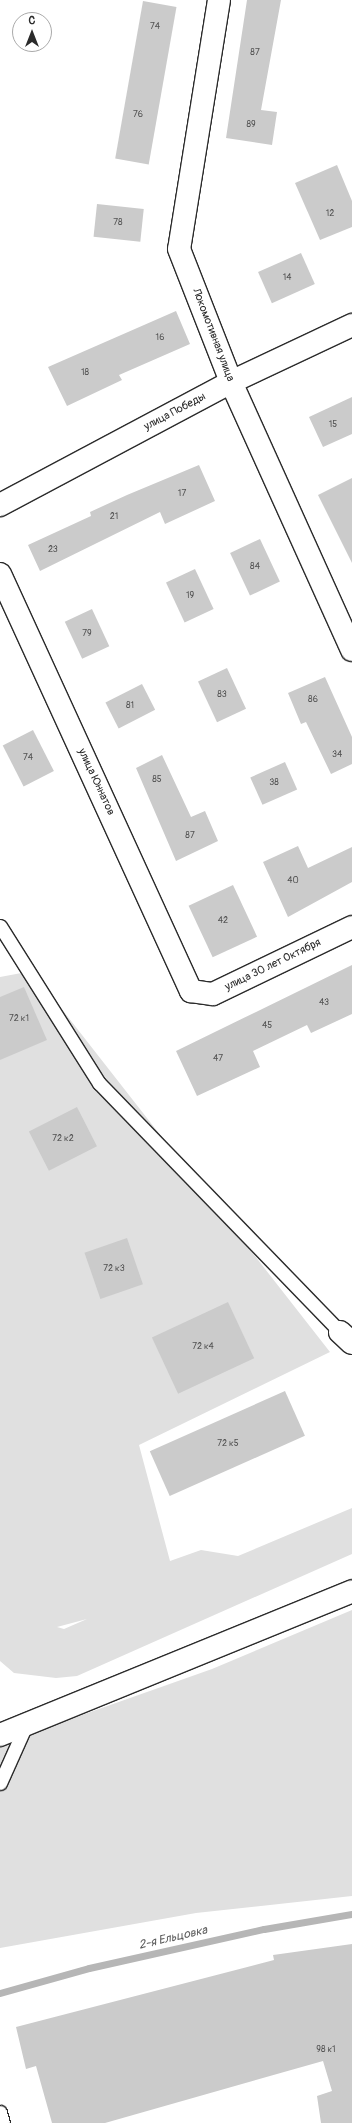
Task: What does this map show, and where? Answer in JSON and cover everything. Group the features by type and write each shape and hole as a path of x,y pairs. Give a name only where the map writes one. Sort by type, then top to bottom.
{"street":[{"name":"Локомотивная улица","path":"219,0 179,248 230,382 352,650"},
{"name":"улица Победы","path":"0,505 230,382 352,325"},
{"name":"улица Юннатов","path":"0,574 192,991"},
{"name":"улица 30 лет Октября","path":"192,991 213,994 352,927"},
{"path":"0,1735 25,1727 352,1591"}],"lane":[{"path":"0,926 99,1083 346,1337"},
{"path":"0,1783 25,1727"},
{"path":"0,2112 3,2123"}],"shaded area":[{"path":"32,971 330,1352 139,1445 170,1561 201,1550 238,1556 352,1508 352,1554 77,1676 56,1678 14,1673 0,1661 0,977","holes":["87,1619 64,1629 57,1627"]},
{"path":"352,1610 352,1896 196,1913 0,1948 0,1744 212,1669"}],"building":[{"path":"247,0 281,0 261,110 277,112 272,145 226,138"},
{"path":"143,1 176,7 149,164 115,159"},
{"path":"337,165 352,201 352,227 320,240 295,183"},
{"path":"97,204 144,209 140,242 94,237"},
{"path":"301,253 315,284 272,303 258,272"},
{"path":"176,311 190,344 119,375 122,380 67,406 48,367"},
{"path":"352,397 352,434 323,447 309,417"},
{"path":"199,465 215,501 165,524 160,512 40,571 28,545 91,516 90,512"},
{"path":"352,478 352,563 318,495"},
{"path":"260,539 280,582 250,596 230,553"},
{"path":"195,569 214,609 185,622 166,583"},
{"path":"92,609 109,646 82,659 65,622"},
{"path":"227,668 246,709 217,722 198,682"},
{"path":"325,677 352,737 352,764 331,774 306,722 301,724 288,693"},
{"path":"142,684 155,710 119,728 105,703"},
{"path":"33,730 54,771 24,786 3,745"},
{"path":"162,755 191,817 205,811 218,841 176,861 136,768"},
{"path":"285,762 297,789 262,805 250,777"},
{"path":"298,846 308,868 352,847 352,882 288,917 263,862"},
{"path":"233,885 257,937 213,957 189,906"},
{"path":"352,965 352,1014 311,1033 307,1025 253,1051 260,1067 197,1096 176,1051"},
{"path":"24,987 47,1040 0,1060 0,997"},
{"path":"77,1107 97,1146 49,1171 29,1132"},
{"path":"127,1238 143,1284 100,1299 84,1253"},
{"path":"228,1302 254,1358 178,1394 152,1337"},
{"path":"285,1391 305,1436 170,1496 150,1451"},
{"path":"352,1944 352,2123 321,2123 317,2096 332,2091 323,2061 105,2123 52,2123 36,2066 26,2069 16,2027 274,1960 273,1955"}],"waterway":[{"name":"2-я Ельцовка","path":"0,1993 89,1968 264,1929 352,1914"}]}
